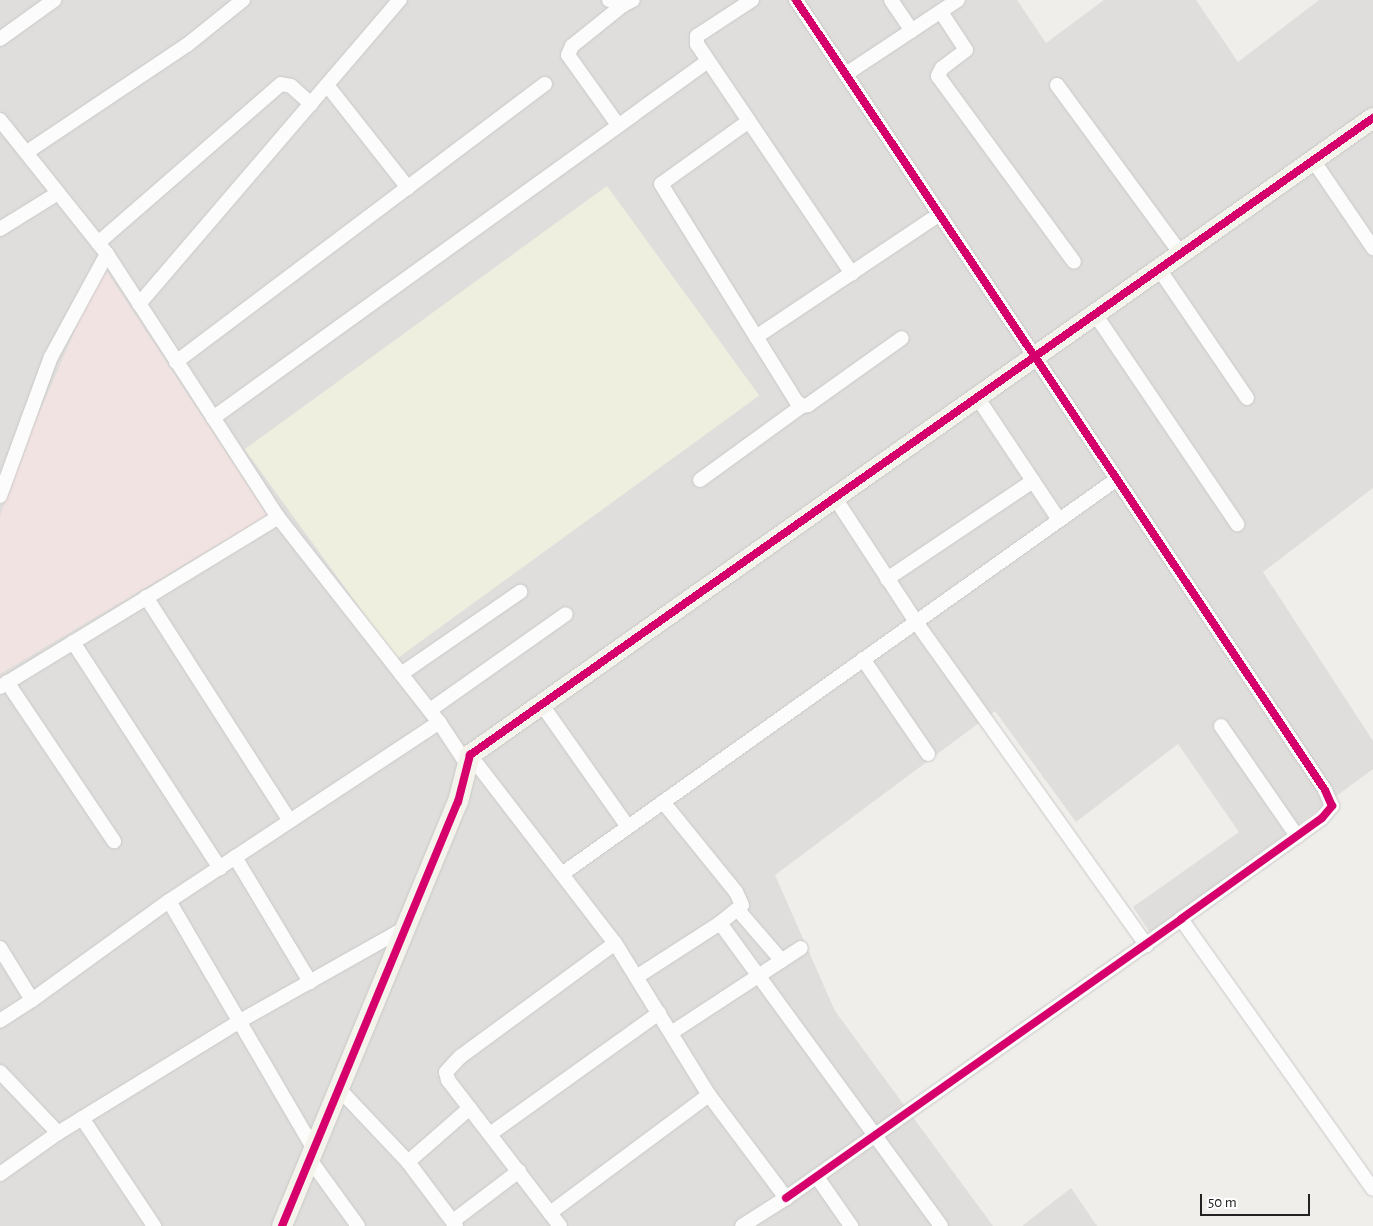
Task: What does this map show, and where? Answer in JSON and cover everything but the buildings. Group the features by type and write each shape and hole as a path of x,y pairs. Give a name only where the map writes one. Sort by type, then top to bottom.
{"street":[{"path":"0,39 54,0"},
{"path":"27,152 187,45 243,0"},
{"path":"139,304 400,0"},
{"path":"609,0 628,2"},
{"path":"752,0 697,36 697,44 852,274"},
{"path":"742,1226 786,1198 1146,945 1330,810 1330,799 1036,356 796,0"},
{"path":"891,0 912,31"},
{"path":"846,74 958,0"},
{"path":"618,125 568,55 572,46 628,2"},
{"path":"941,12 966,50 942,68 938,76 1074,262"},
{"path":"213,418 708,61"},
{"path":"0,496 44,372 102,249 281,84 292,86 311,104"},
{"path":"176,362 545,84"},
{"path":"326,85 408,188"},
{"path":"1057,85 1181,254"},
{"path":"282,1226 408,927 465,782 468,759 1373,118"},
{"path":"0,120 6,135 27,152 102,249 278,517 468,759 562,874 614,943 638,976 708,1095 786,1198"},
{"path":"749,121 661,184 756,337 802,406"},
{"path":"1313,160 1373,248"},
{"path":"0,229 58,193"},
{"path":"756,337 940,214"},
{"path":"1159,269 1247,398"},
{"path":"1095,314 1237,524"},
{"path":"700,480 802,406 902,338"},
{"path":"977,398 1059,520"},
{"path":"562,874 1117,479"},
{"path":"887,578 1033,481"},
{"path":"835,498 916,622 1146,945"},
{"path":"114,841 4,684 278,517"},
{"path":"402,674 520,592"},
{"path":"146,597 290,821"},
{"path":"430,710 566,614"},
{"path":"73,642 220,868"},
{"path":"863,659 928,754"},
{"path":"542,705 628,827"},
{"path":"0,1021 169,901 439,722"},
{"path":"1222,726 1297,836"},
{"path":"638,976 720,923 742,905 736,892 663,802"},
{"path":"235,857 310,982"},
{"path":"169,901 240,1021 313,1156 358,1226"},
{"path":"738,910 782,961"},
{"path":"1181,920 1373,1188"},
{"path":"720,923 941,1226"},
{"path":"0,1174 58,1133 240,1021 408,927"},
{"path":"560,1226 448,1080 446,1072 451,1065 614,943"},
{"path":"0,948 32,1000"},
{"path":"671,1033 801,948"},
{"path":"490,1134 659,1013"},
{"path":"0,1072 58,1133"},
{"path":"340,1090 408,1162 454,1224 518,1171"},
{"path":"550,1213 708,1095"},
{"path":"408,1162 470,1108"},
{"path":"82,1118 154,1226"},
{"path":"817,1176 851,1226"}],"shaded area":[{"path":"0,0 1017,0 1046,43 1104,0 1196,0 1238,62 1319,0 1373,0 1373,488 1263,572 1373,741 1373,769 1151,934 1133,907 1239,832 1178,744 1076,822 995,711 775,875 835,1011 993,1226 0,1226"},
{"path":"103,266 267,515 0,674 0,516 30,434"},
{"path":"1071,1188 1097,1226 1022,1226"}],"green space":[{"path":"607,186 759,396 397,659 245,449"}],"cycle path":[{"path":"786,1198 1322,818 1332,806 1325,790 796,0"},
{"path":"282,1226 458,802 470,755 1373,118"}]}
